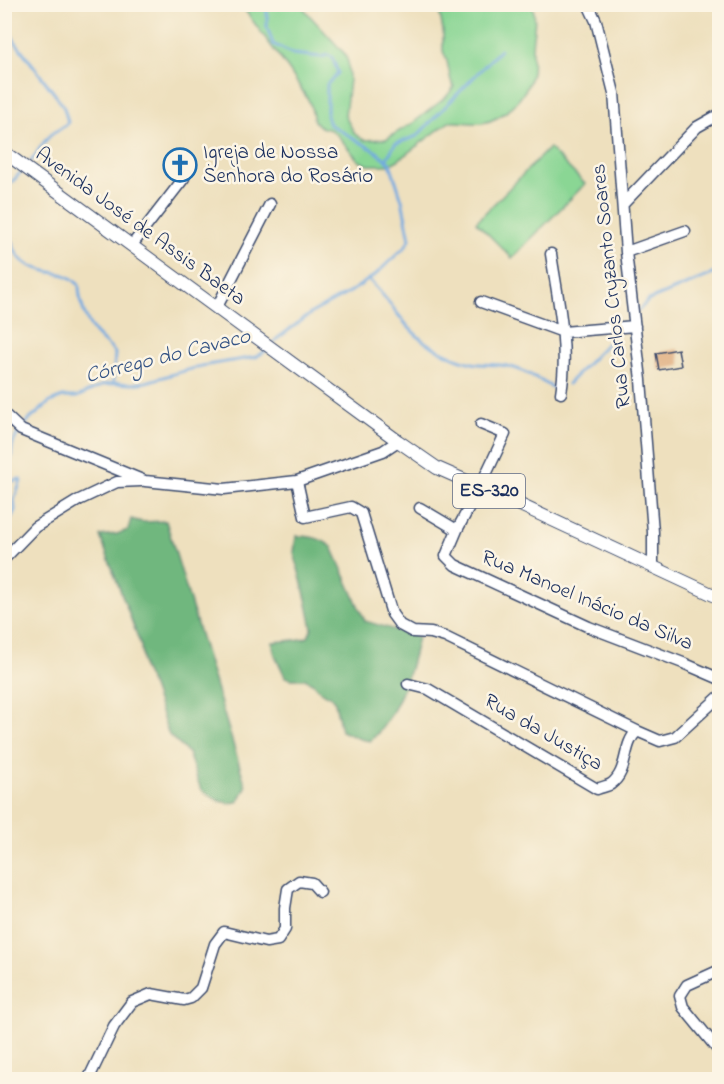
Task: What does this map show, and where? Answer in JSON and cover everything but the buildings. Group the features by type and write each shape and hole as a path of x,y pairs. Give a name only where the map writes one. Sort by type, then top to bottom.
{"main road":[{"name":"Avenida José de Assis Baeta","path":"4,152 437,468 720,598"}],"street":[{"name":"Rua Carlos Cryzanto Soares","path":"588,4 596,21 614,93 626,252 641,380 653,532 653,567"},
{"path":"623,204 697,127 720,114"},
{"path":"132,245 184,178"},
{"path":"217,307 270,204"},
{"path":"626,252 685,231"},
{"path":"551,254 565,372 561,393"},
{"path":"481,302 562,332 635,326"},
{"path":"4,414 21,430 145,481"},
{"name":"Rua Manoel Inácio da Silva","path":"481,424 505,434 446,556 455,565 589,627 720,679"},
{"path":"4,559 34,527 79,500 117,482 145,481 224,489 297,481 383,451 398,441"},
{"path":"297,481 305,517 351,507 361,513 392,614 400,626 413,632 445,637 660,741 675,737 720,696"},
{"path":"420,508 457,530"},
{"name":"Rua da Justiça","path":"408,684 428,689 597,789 610,784 621,772 631,737 638,731"},
{"path":"88,1080 114,1026 132,1002 151,994 184,1000 191,998 201,988 214,944 224,932 266,942 278,940 285,929 288,889 299,881 312,883 320,892"},
{"path":"720,970 687,985 680,996 683,1007 720,1052"}],"green space":[{"path":"241,5 301,5 344,53 348,62 349,79 345,116 355,134 364,140 386,139 413,123 446,97 454,87 443,51 443,30 438,5 532,5 535,22 532,73 520,98 499,117 482,123 449,122 389,165 369,165 359,161 331,130 321,127 314,121 309,101"},
{"path":"549,148 585,184 512,258 476,222"},
{"path":"131,519 142,522 166,521 246,787 237,802 220,801 201,790 188,753 169,735 143,668 141,646 100,536 128,530"},
{"path":"296,536 316,538 332,547 365,621 418,637 402,693 380,731 370,741 341,731 335,702 330,696 322,693 314,684 305,679 285,677 275,656 273,642 304,639 308,637 312,628 294,553"}],"waterway":[{"name":"Córrego do Cavaco","path":"267,4 267,27 273,44 293,54 332,57 338,73 327,84 329,124 377,152 390,163 402,200 410,239 405,247 374,276 313,312 271,345"},
{"path":"4,21 14,40 64,108 68,122 43,143 31,161"},
{"path":"386,160 395,144 417,136 500,50"},
{"path":"4,191 20,173"},
{"path":"4,198 9,231 18,256 32,267 66,276 79,285 81,303 91,327 115,353 113,384"},
{"path":"639,310 649,300 720,271"},
{"path":"368,279 411,330 428,344 467,362 514,368 557,390"},
{"path":"568,384 614,336"},
{"name":"Córrego do Cavaco","path":"23,428 50,402 63,397 77,397 103,385 146,382 201,366 256,357 267,350"},
{"name":"Córrego do Cavaco","path":"4,468 10,462 13,444 18,433"},
{"name":"Córrego do Cavaco","path":"4,480 20,479 21,481 14,500 15,510 4,526"}],"place":[{"name":"Igreja de Nossa Senhora do Rosário","path":"180,165"}]}
